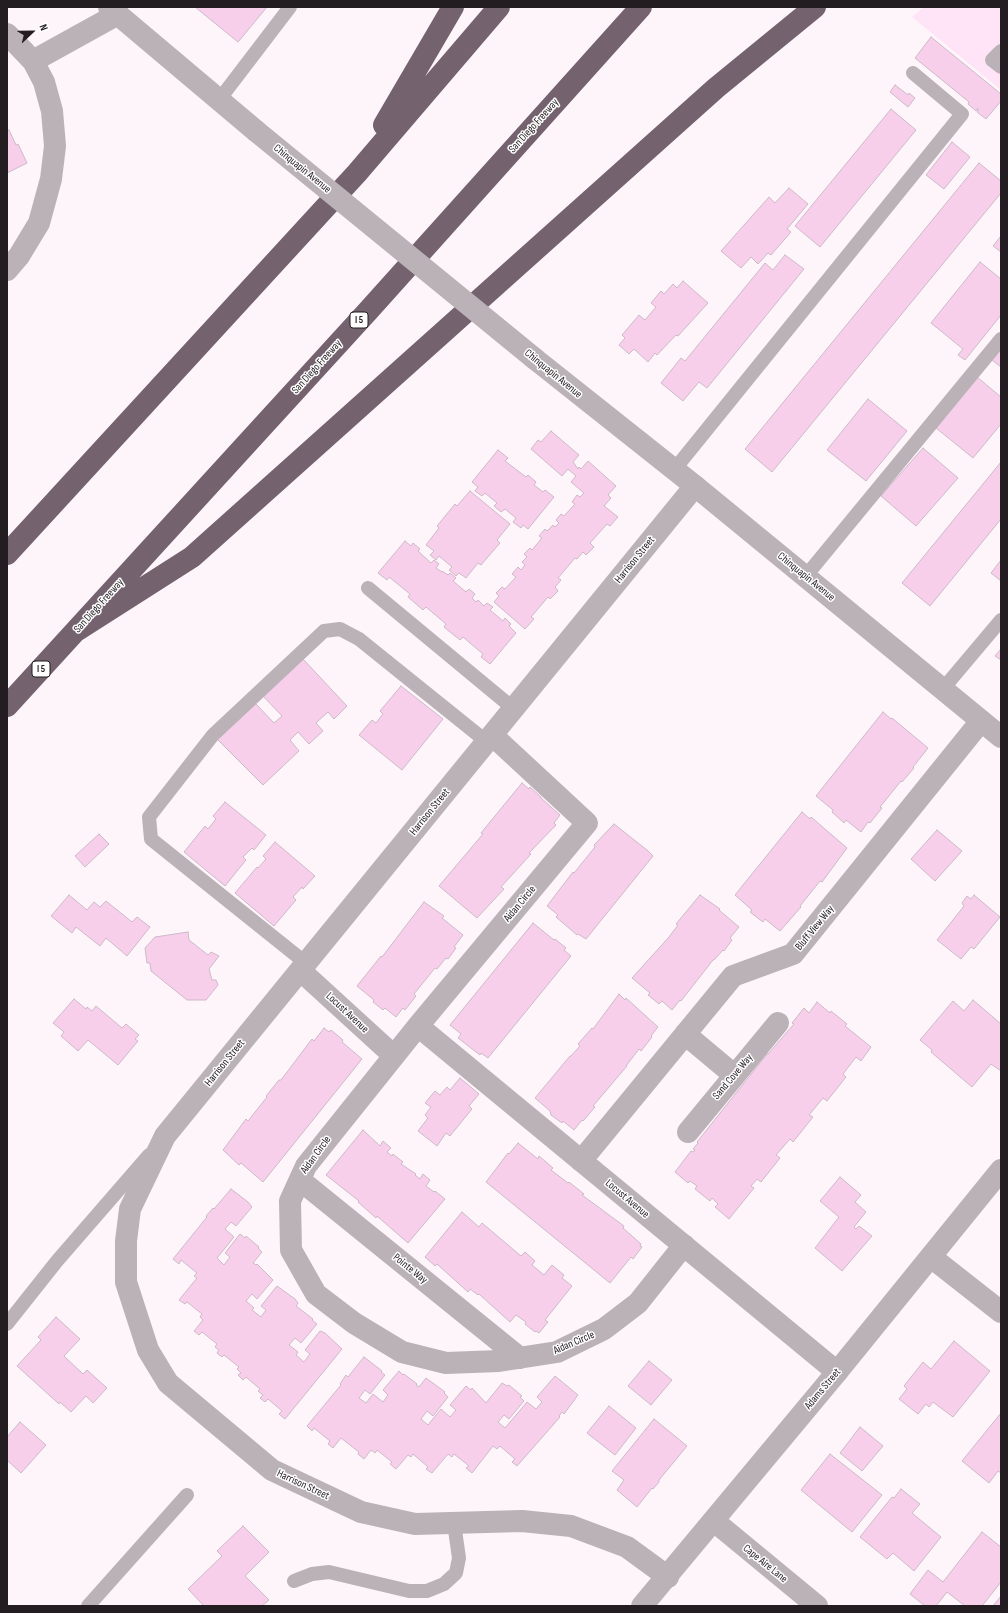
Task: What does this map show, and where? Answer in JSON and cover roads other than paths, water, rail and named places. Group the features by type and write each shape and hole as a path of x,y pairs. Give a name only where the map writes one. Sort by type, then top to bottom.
{"highway":[{"path":"357,173 453,7"},
{"path":"7,554 357,173 499,7"},
{"name":"San Diego Freeway","path":"7,706 368,311 641,7"},
{"path":"76,631 192,557 716,88 815,7"}],"street":[{"name":"Chinquapin Avenue","path":"113,11 256,131 1001,737"},
{"path":"33,61 113,11"},
{"path":"7,34 33,61 44,82 52,111 55,146 51,179 39,223 19,256 7,270"},
{"name":"Harrison Street","path":"668,1577 627,1547 571,1526 522,1521 415,1524 361,1512 272,1470 168,1383 148,1350 126,1282 126,1241 130,1209 165,1136 490,739 694,486"},
{"name":"Bluff View Way","path":"581,1161 733,976 793,954 980,721"},
{"name":"Aidan Circle","path":"490,739 587,823 418,1026 306,1166 290,1201 291,1250 316,1294 354,1323 402,1352 446,1363 499,1361 557,1352 604,1329 638,1303 684,1245"},
{"name":"Locust Avenue","path":"304,967 394,1056"},
{"name":"Sand Cove Way","path":"688,1132 778,1023"},
{"name":"Locust Avenue","path":"418,1026 837,1372"},
{"path":"685,1034 734,1075"},
{"name":"Adams Street","path":"642,1606 668,1577 837,1372 1001,1170"},
{"name":"Pointe Way","path":"300,1180 520,1358"},
{"path":"931,1257 1001,1312"},
{"name":"Cape Aire Lane","path":"714,1521 817,1606"}],"lane":[{"path":"219,100 290,7"},
{"path":"1001,51 992,60 1001,67"},
{"path":"674,470 962,114 913,73"},
{"path":"805,577 1001,338"},
{"path":"368,588 514,709"},
{"path":"942,690 1001,620"},
{"path":"304,967 151,839 149,817 213,735 324,631 340,629 359,639 490,739"},
{"name":"Harrison Street","path":"7,1324 57,1261 165,1136"},
{"path":"88,1606 187,1495"},
{"path":"294,1581 312,1574 329,1572 368,1583 409,1591 427,1591 444,1584 456,1573 459,1558 454,1523"}]}
